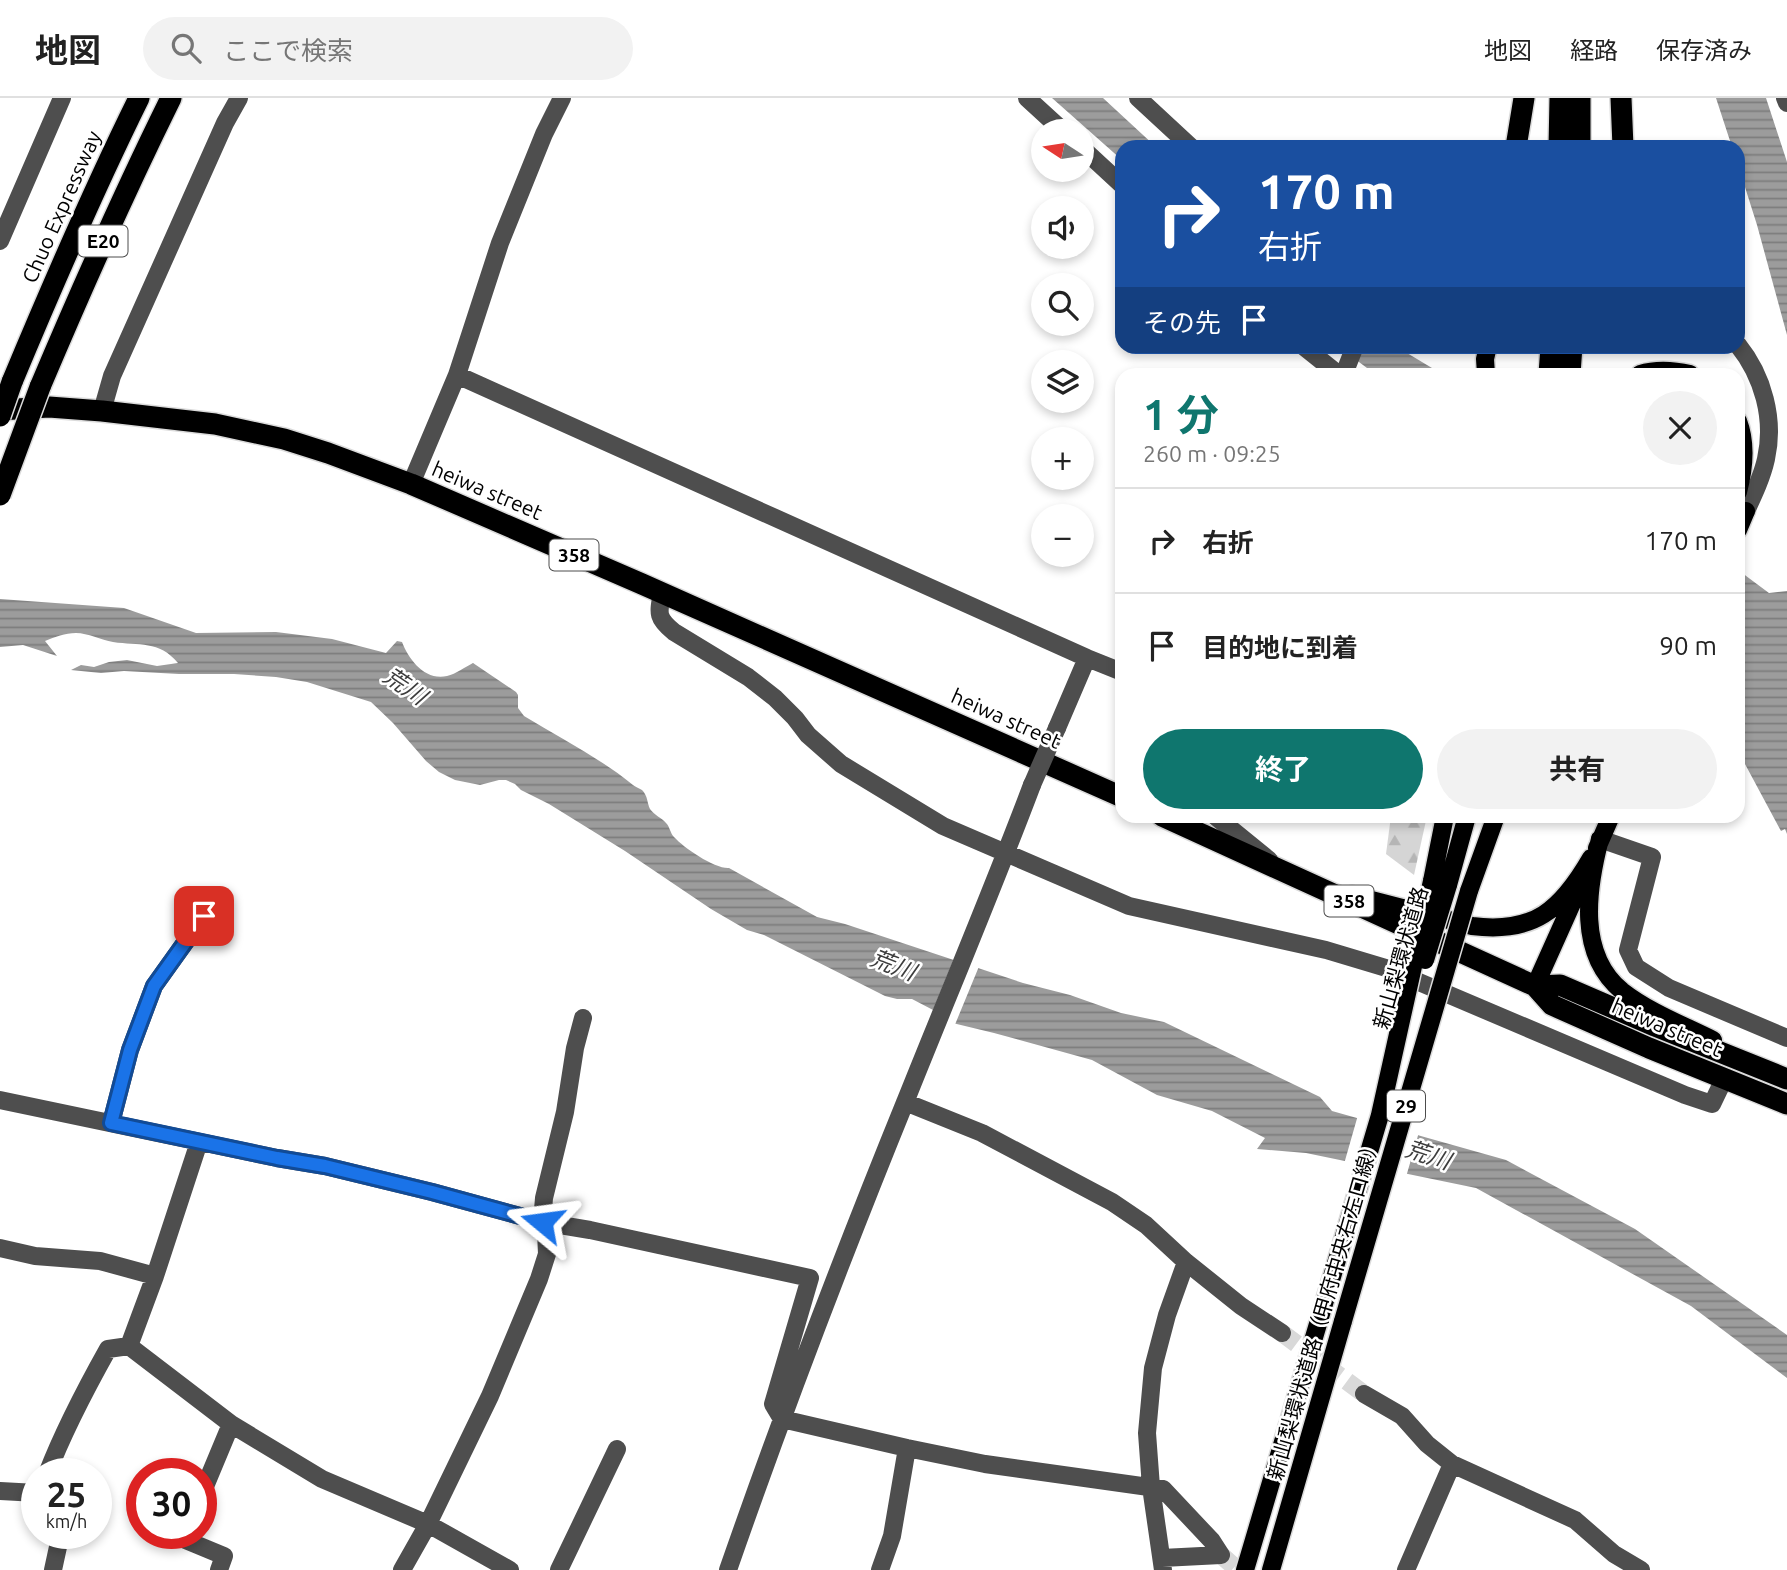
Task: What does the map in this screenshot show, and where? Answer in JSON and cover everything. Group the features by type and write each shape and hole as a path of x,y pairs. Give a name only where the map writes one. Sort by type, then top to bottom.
{"highway":[{"name":"Chuo Expressway","path":"0,413 83,217 139,98"},
{"name":"E20","path":"0,495 40,387 89,271 171,98"},
{"path":"1517,140 1524,98"},
{"path":"1559,140 1560,98"},
{"path":"1580,98 1580,140"},
{"path":"1621,98 1623,140"},
{"name":"heiwa street","path":"0,413 50,407 215,424 284,439 328,453 411,484 1115,794"},
{"name":"heiwa street","path":"1177,823 1535,986 1552,1005 1787,1104"},
{"name":"heiwa street","path":"1535,986 1560,985 1787,1078"}],"main road":[{"path":"1440,883 1444,823"},
{"name":"新山梨環状道路","path":"1440,883 1464,823"},
{"name":"新山梨環状道路（甲府中央右左口線）","path":"1271,1570 1487,823"},
{"name":"29","path":"1469,891 1493,823"},
{"path":"1535,986 1608,823"},
{"path":"1318,887 1472,926 1517,926 1544,915 1568,893 1580,877 1600,839"},
{"path":"1600,839 1591,885 1589,924 1595,955 1611,980 1638,1002 1787,1078"},
{"name":"新山梨環状道路（甲府中央右左口線）","path":"1245,1570 1380,1115 1440,883"}],"street":[{"path":"0,241 62,98"},
{"path":"102,411 112,376 225,123 239,98"},
{"path":"411,484 457,374 500,243 562,98"},
{"path":"1027,98 1050,119"},
{"path":"1138,98 1183,140"},
{"path":"1785,98 1787,103"},
{"path":"1094,159 1115,179"},
{"path":"1315,354 1337,368"},
{"path":"1745,354 1759,379 1768,417 1769,437 1760,479 1746,511"},
{"path":"457,374 1115,669"},
{"path":"662,593 659,608 664,623 674,632 748,677 775,698 808,735 841,764 1004,860 1129,906 1326,950 1386,968 1712,1104 1724,1079"},
{"path":"727,1570 782,1419 907,1096 1032,785 1087,658"},
{"path":"1223,823 1279,869"},
{"path":"1600,839 1651,857 1628,950 1636,967 1669,988 1787,1038"},
{"path":"111,1123 130,1050 154,986 204,916"},
{"path":"402,1570 428,1524 490,1396 539,1279 547,1254 546,1233 542,1222 544,1198 565,1112 575,1048 583,1018"},
{"path":"907,1096 1112,1202 1146,1225 1186,1262 1241,1306 1282,1333"},
{"path":"0,1100 352,1173 542,1222 810,1278 773,1404 782,1419 985,1464 1151,1487 1163,1489 1212,1541 1221,1555 1162,1564 1151,1487 1147,1433 1153,1367 1167,1315 1186,1262"},
{"path":"130,1346 199,1142"},
{"path":"0,1248 35,1256 100,1261 155,1276"},
{"path":"53,1458 63,1433 108,1349 130,1346 232,1424 322,1479 428,1524 510,1570"},
{"path":"1364,1394 1402,1416 1427,1444 1452,1464 1575,1520 1614,1554 1641,1570"},
{"path":"217,1459 232,1424"},
{"path":"880,1570 892,1536 907,1448"},
{"path":"559,1570 617,1449"},
{"path":"1406,1570 1452,1464"},
{"path":"0,1491 21,1492"},
{"path":"53,1570 58,1549"},
{"path":"207,1549 224,1556 219,1570"}],"green space":[{"path":"1390,823 1425,823 1414,875 1386,854"}],"water":[{"path":"1052,98 1103,98 1148,140 1115,140 1115,154 1094,135 1094,119 1076,119"},
{"path":"1716,98 1766,98 1787,162 1787,335 1745,187 1745,140 1730,140"},
{"path":"1348,354 1409,354 1432,368 1367,368"},
{"path":"1745,575 1769,593 1787,591 1787,834 1785,829 1781,831 1745,764"},
{"name":"荒川","path":"0,599 124,608 196,633 276,632 332,639 386,653 397,641 402,642 419,668 439,677 454,674 473,663 516,692 518,708 524,716 594,757 642,790 650,809 666,823 674,837 708,862 729,868 817,917 1121,1013 1164,1022 1320,1097 1332,1111 1506,1160 1635,1229 1787,1335 1787,1378 1691,1306 1476,1188 1306,1153 1257,1149 1265,1138 1212,1111 1157,1095 1092,1060 936,1019 935,1011 912,999 885,996 764,935 747,930 515,784 499,780 480,785 455,780 439,772 371,702 307,682 276,677 71,670 81,665 94,667 127,660 157,666 178,663 156,647 113,642 81,633 64,634 45,641 57,656 23,645 0,647"}],"pier":[{"path":"955,956 980,964 954,1027 934,1022 931,1015"},
{"path":"1358,1115 1419,1132 1406,1177 1344,1164"}],"tunnel":[{"path":"1282,1333 1364,1394"},
{"path":"1221,1555 1238,1570"}],"route":[{"path":"204,916 154,986 130,1050 111,1123 325,1166 542,1222"}]}
